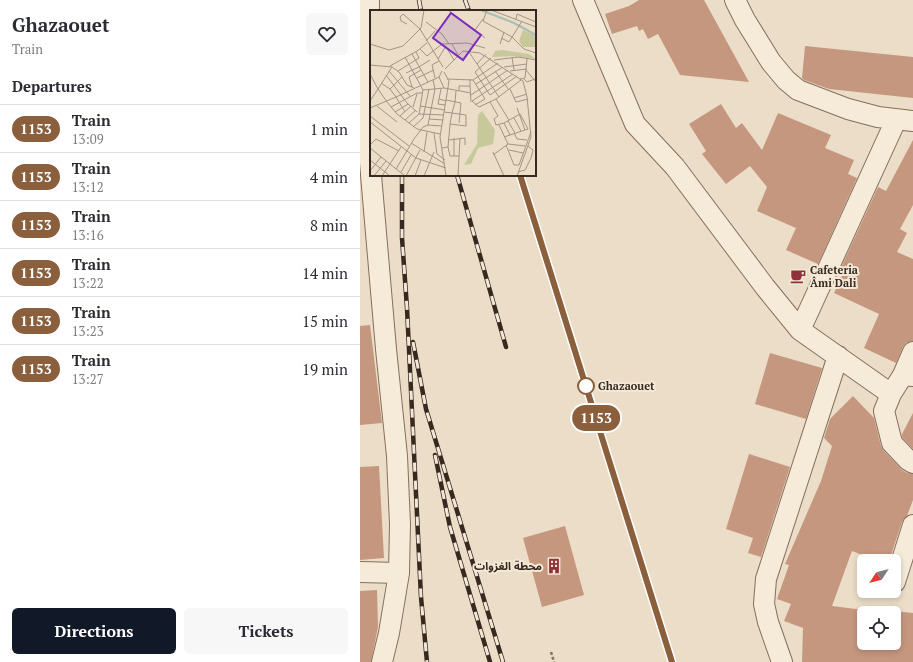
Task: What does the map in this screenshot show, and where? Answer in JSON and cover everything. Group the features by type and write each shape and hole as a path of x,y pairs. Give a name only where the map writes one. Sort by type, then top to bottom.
{"street":[{"path":"369,0 364,139 370,169"},
{"path":"583,0 635,124 675,167 765,288 800,330 890,394"},
{"path":"736,1 771,62 786,80 798,90 848,109 878,117 904,120 800,330"},
{"path":"371,176 397,456 400,524 399,573 389,633 382,662"},
{"path":"913,352 908,375 890,394 884,411 892,443 908,460 913,462"},
{"path":"782,662 768,622 764,604 766,579 838,356"},
{"path":"901,563 913,525"},
{"path":"360,572 399,573"}],"path":[{"path":"551,652 554,662"}],"building":[{"path":"639,0 704,0 749,82 680,75 658,34 648,39 643,29 639,31 637,26 612,34 605,14 629,6"},
{"path":"805,46 913,57 913,98 829,89 804,80 802,78"},
{"path":"721,104 736,128 742,123 762,150 778,113 831,135 825,148 854,160 848,174 857,178 818,264 786,250 796,228 757,211 767,187 750,166 726,184 702,154 706,151 689,124"},
{"path":"913,140 913,205 900,229 907,233 897,252 913,259 913,341 906,343 896,363 864,348 879,314 834,293 843,274 839,272 878,187 886,191"},
{"path":"370,325 382,423 360,425 360,326"},
{"path":"770,353 822,368 806,419 755,404"},
{"path":"853,396 874,418 881,446 884,451 902,470 913,474 913,500 907,516 902,522 891,554 860,554 852,551 832,606 857,609 857,650 901,650 901,612 913,613 913,662 802,662 803,628 784,621 791,604 777,599 789,565 785,564 821,481 832,446 824,438 830,419"},
{"path":"913,413 913,449 902,437 902,434"},
{"path":"749,454 790,467 761,557 748,553 753,538 726,529"},
{"path":"379,466 384,558 360,560 360,467"},
{"name":"محطة الغزوات","path":"565,526 584,595 542,607 523,538"},
{"path":"377,590 378,627 371,662 360,662 360,591"}],"railway":[{"path":"419,0 421,10"},
{"path":"465,0 469,10"},
{"path":"402,176 402,238 407,308 421,597 427,662"},
{"path":"457,176 506,347"},
{"path":"520,176 672,662"},
{"path":"413,342 426,409 503,662"},
{"path":"435,455 450,527 490,662"}],"train":[{"name":"1153","path":"520,176 672,662"}],"place":[{"name":"Cafeteria Âmi Dali","path":"798,276"},
{"name":"Ghazaouet","path":"586,386"},
{"name":"محطة الغزوات","path":"554,566"}]}
